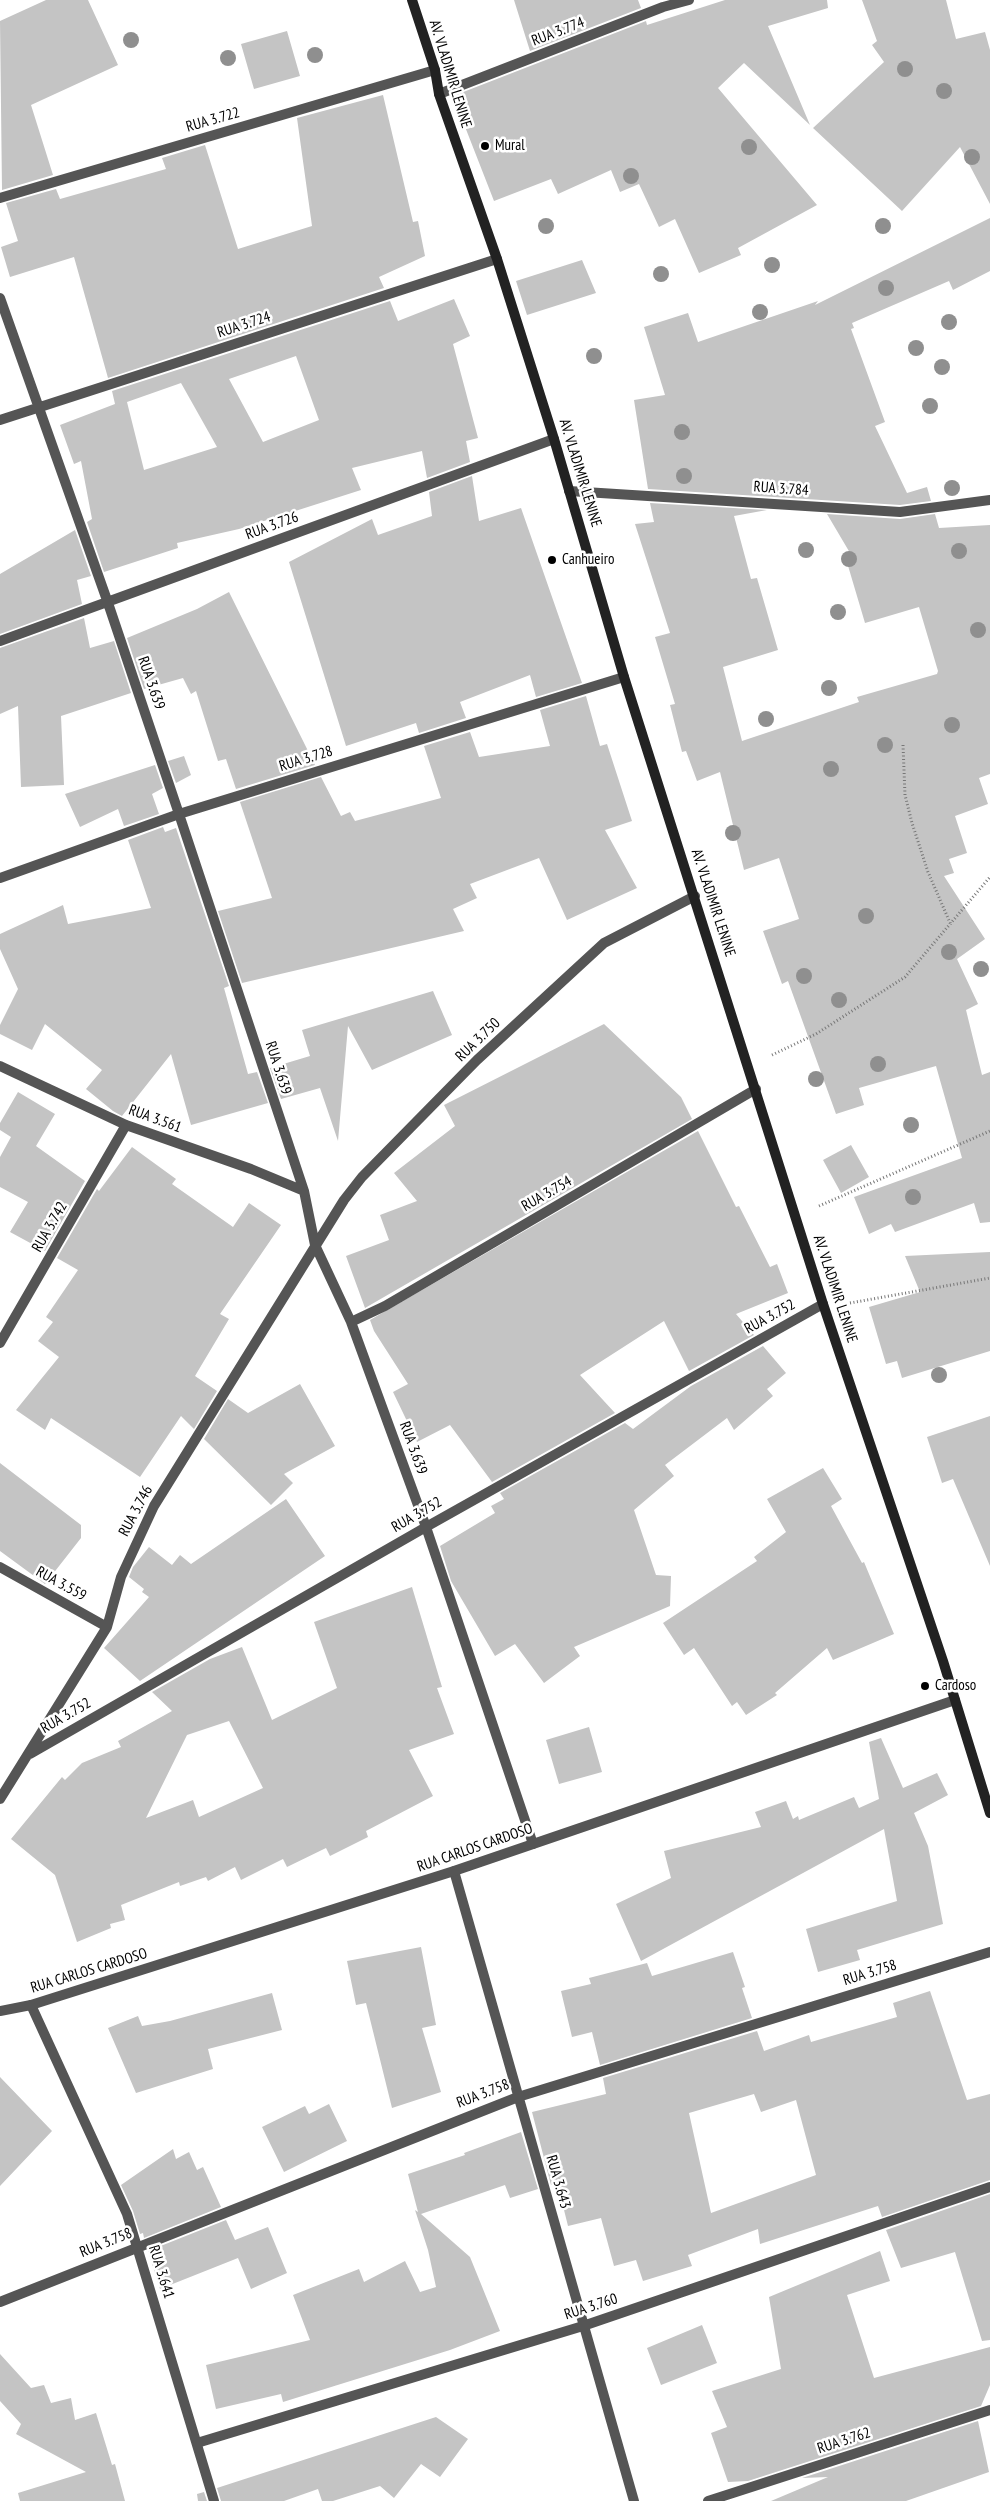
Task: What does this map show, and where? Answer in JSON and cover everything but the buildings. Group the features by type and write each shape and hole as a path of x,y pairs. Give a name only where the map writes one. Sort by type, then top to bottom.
{"main road":[{"name":"AV. VLADIMIR LENINE","path":"412,0 435,70 439,94 497,260 554,439 624,677 824,1306 955,1700 990,1813"}],"street":[{"name":"RUA 3.774","path":"439,94 654,11 689,0"},
{"name":"RUA 3.722","path":"0,198 435,70"},
{"name":"RUA 3.724","path":"0,420 497,260"},
{"name":"RUA 3.639","path":"0,298 108,603 179,814 304,1192 315,1245 351,1322 426,1527 533,1844"},
{"name":"RUA 3.726","path":"0,641 554,439"},
{"name":"RUA 3.784","path":"569,492 900,512 990,500"},
{"name":"RUA 3.728","path":"0,878 179,814 624,677"},
{"name":"RUA 3.750","path":"315,1245 362,1176 477,1060 604,943 695,896"},
{"name":"RUA 3.561","path":"0,1066 126,1125 251,1169 304,1192"},
{"name":"RUA 3.754","path":"351,1322 385,1306 756,1089"},
{"name":"RUA 3.742","path":"0,1343 126,1125"},
{"name":"RUA 3.746","path":"0,1798 107,1627 121,1576 146,1520 315,1245"},
{"name":"RUA 3.752","path":"28,1756 426,1527 824,1306"},
{"name":"RUA 3.559","path":"0,1567 107,1627"},
{"name":"RUA CARLOS CARDOSO","path":"0,2011 31,2005 454,1871 955,1700"},
{"name":"RUA 3.643","path":"454,1871 634,2501"},
{"name":"RUA 3.758","path":"0,2302 518,2097 990,1952"},
{"name":"RUA 3.641","path":"31,2005 126,2214 138,2247 214,2501"},
{"name":"RUA 3.760","path":"197,2443 583,2326 990,2187"},
{"name":"RUA 3.762","path":"708,2501 990,2410"}],"path":[{"path":"903,745 905,795 912,823 928,872 951,925"},
{"path":"749,1067 816,1034 905,977 990,877"},
{"path":"796,1216 990,1132"},
{"path":"824,1306 990,1278"}],"place":[{"name":"Mural","path":"485,146"},
{"name":"Canhueiro","path":"552,560"},
{"name":"Cardoso","path":"925,1686"}]}
